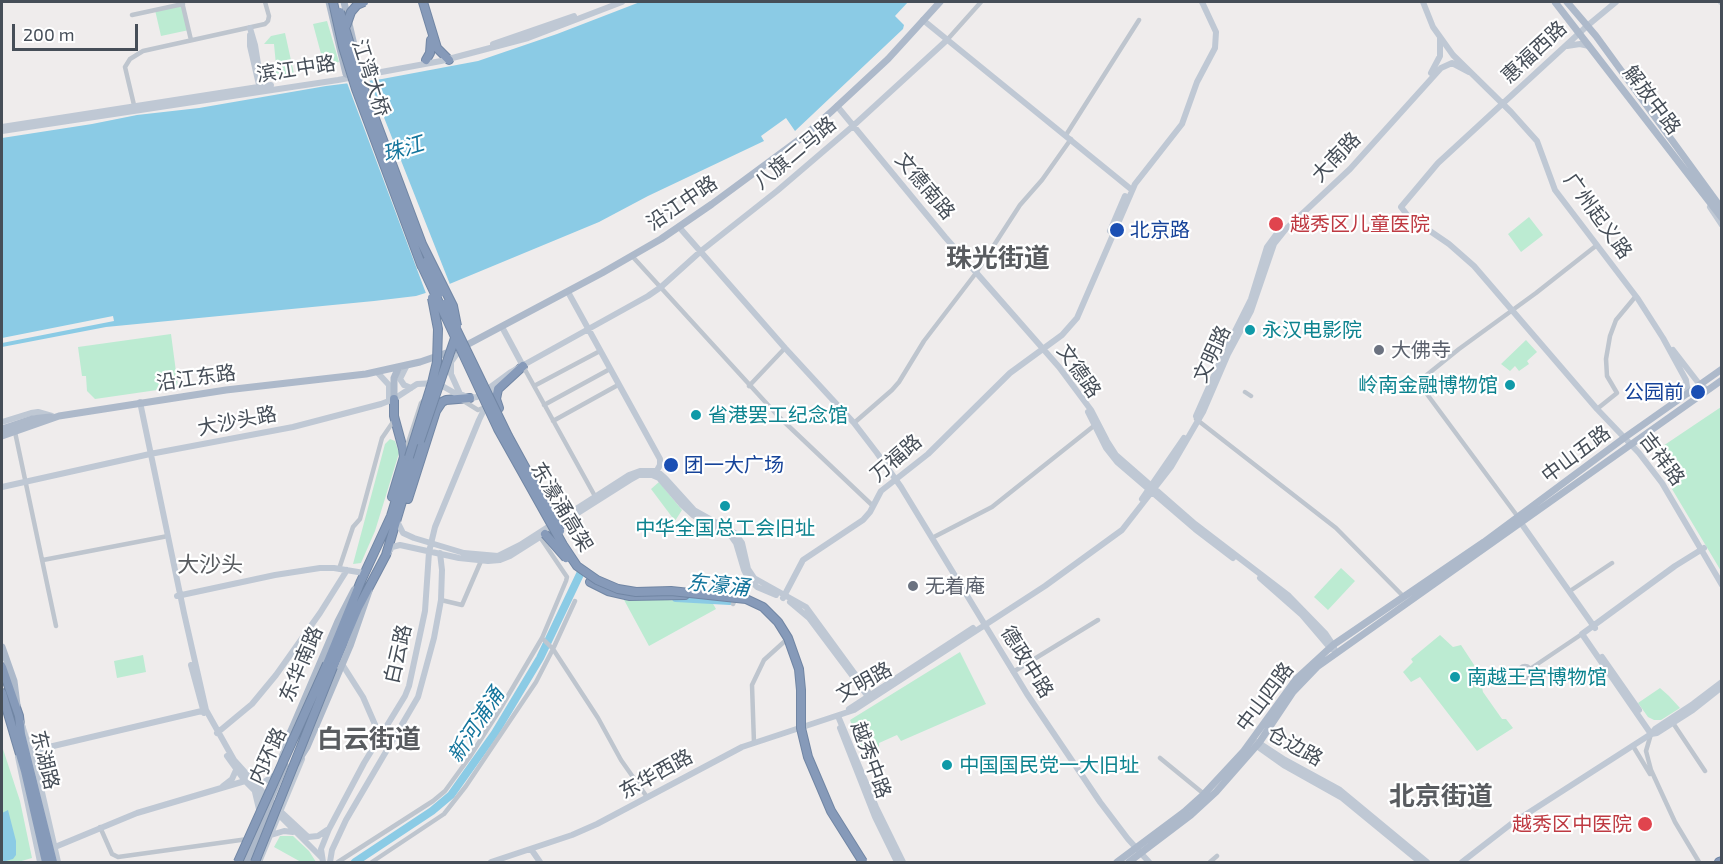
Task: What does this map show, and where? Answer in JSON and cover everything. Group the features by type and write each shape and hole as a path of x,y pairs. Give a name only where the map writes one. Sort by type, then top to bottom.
{"highway":[{"name":"江湾大桥","path":"338,2 362,84 418,234"},
{"path":"348,40 346,27 348,16 355,7 364,2"},
{"path":"423,2 436,48 447,58"},
{"name":"江湾大桥","path":"330,3 356,89 424,262"},
{"path":"426,60 431,49 430,26"},
{"path":"330,665 363,577 391,516 406,457 434,378 438,353 436,314 418,234"},
{"path":"330,665 386,555 457,328 453,306 418,234"},
{"name":"东濠涌高架","path":"424,262 518,456 559,522 579,563 591,576 607,585 635,591 670,591 740,598 763,607 777,619 787,634 800,670 802,733 810,763 832,813 863,862"},
{"name":"东濠涌高架","path":"424,262 498,429 563,545 578,566 602,584 618,589 709,595 752,602 769,612 783,628 795,656 800,676 801,728 808,757 831,812 863,862"},
{"path":"523,366 498,389 496,399 559,522"},
{"path":"397,523 436,411 442,402 470,398"},
{"path":"392,400 406,457"},
{"path":"543,534 578,573 608,591 637,596 709,595"},
{"name":"内环路","path":"236,862 330,665"},
{"name":"内环路","path":"257,862 330,665"},
{"name":"东湖路","path":"2,667 19,716 46,862"},
{"name":"东湖路","path":"2,693 53,862"}],"main road":[{"path":"345,2 358,74 346,74 330,3 345,2"},
{"name":"滨江中路","path":"358,74 447,58 510,39 612,2"},
{"name":"滨江中路","path":"2,129 134,105 358,74 447,58 528,38 622,2"},
{"name":"沿江中路","path":"403,366 461,348 633,256 679,227 804,136 888,59 938,2"},
{"name":"万福路","path":"784,596 803,560 863,520 881,491 928,454 1010,373 1065,328 1075,314 1134,178 1178,124 1192,86 1212,48 1213,34 1200,2"},
{"name":"广州起义路","path":"1422,2 1440,37 1468,72 1537,141 1555,190 1636,296 1686,380 1688,394"},
{"name":"解放中路","path":"1555,2 1722,218"},
{"name":"解放中路","path":"1567,2 1722,209"},
{"name":"惠福西路","path":"1401,207 1438,163 1563,47 1616,2"},
{"path":"923,20 1131,188"},
{"path":"250,28 250,46 260,88"},
{"name":"大南路","path":"1253,301 1270,241 1342,172 1429,75 1440,56 1440,37"},
{"name":"八旗二马路","path":"470,398 482,394 500,379 628,308 661,287 701,251 854,126 947,40"},
{"path":"1563,47 1580,44 1592,47"},
{"name":"大南路","path":"1253,301 1270,251 1286,230 1350,169 1441,68 1452,63 1468,72"},
{"name":"滨江中路","path":"2,129 346,74"},
{"name":"文德南路","path":"835,109 854,126 1042,349"},
{"path":"1712,193 1722,204"},
{"path":"1705,198 1722,225"},
{"name":"吉祥路","path":"1401,207 1408,216 1449,244 1474,266 1597,409 1624,438 1632,442 1659,477 1722,585"},
{"name":"德政中路","path":"679,227 854,423 896,480 1012,672 1082,775 1138,851 1149,862"},
{"path":"568,292 660,459 660,465 655,473"},
{"name":"文明路","path":"838,716 854,710 870,697 984,623 1117,529 1127,519 1152,489 1197,420 1224,353 1253,301"},
{"path":"502,327 523,366"},
{"name":"广州起义路","path":"1663,338 1700,385 1708,390"},
{"path":"461,348 451,362 451,374 460,394 470,398"},
{"name":"文德路","path":"1042,349 1095,425 1113,459 1289,596 1319,626 1333,648"},
{"name":"文德路","path":"1042,349 1086,403 1116,455 1152,489"},
{"path":"403,366 400,379 404,385 411,388"},
{"path":"392,400 394,378 403,366"},
{"name":"沿江东路","path":"2,436 59,416 140,402 377,372 403,366"},
{"name":"中山五路","path":"1520,520 1624,438 1722,369"},
{"path":"377,372 387,381 392,400"},
{"name":"白云路","path":"323,861 318,849 380,736 405,696 425,611 429,552 435,527 485,408 500,379"},
{"name":"中山五路","path":"1452,567 1722,380"},
{"name":"大沙头路","path":"2,487 150,454 293,427 392,400 417,384 436,383 470,398"},
{"path":"140,402 178,596 205,710 214,736 237,768 294,832 318,849 339,832"},
{"path":"2,422 31,412 59,416"},
{"path":"2,429 32,419 59,416"},
{"path":"655,473 693,515 734,539 749,579 762,590 784,596"},
{"path":"386,555 392,547 400,545 481,561 505,559 596,499 635,477 655,473 665,478 694,510 735,533 742,543 751,574 762,584 806,608 870,697"},
{"path":"1520,520 1594,627"},
{"path":"397,523 406,536 464,553 493,557 543,534"},
{"path":"431,543 441,554"},
{"path":"1651,734 1584,634 1702,550"},
{"name":"吉祥路","path":"1702,550 1722,578"},
{"name":"白云路","path":"330,862 339,832 411,710 422,681 441,600 441,554"},
{"name":"中山四路","path":"1117,862 1138,851 1206,802 1256,744 1300,684 1333,648 1403,596 1452,567"},
{"name":"中山四路","path":"1333,648 1452,567"},
{"path":"178,596 275,575 320,568 347,570 363,577"},
{"path":"217,733 252,704 276,675 347,570"},
{"path":"428,579 434,571 442,578"},
{"name":"东华南路","path":"257,862 271,835 275,775 290,733 338,621 363,577"},
{"name":"东华南路","path":"264,815 272,806 307,747 362,615 369,590"},
{"path":"2,647 14,681 19,716 32,750 58,862"},
{"path":"342,664 363,698 380,736"},
{"path":"410,679 415,683 422,681"},
{"path":"1651,734 1722,682"},
{"path":"1462,862 1511,824 1651,734 1673,723 1722,687"},
{"path":"2,706 10,720"},
{"path":"205,710 245,781 253,785 264,782 275,775"},
{"path":"32,750 205,710"},
{"path":"300,710 318,720"},
{"name":"东华西路","path":"491,862 597,824 735,750 838,716"},
{"name":"越秀中路","path":"838,716 840,729 854,766 897,862"},
{"name":"越秀中路","path":"838,716 876,807 903,862"},
{"path":"236,862 264,815 272,806 288,755 290,733"},
{"path":"290,733 297,744 307,747"},
{"name":"中山四路","path":"1129,862 1138,851 1204,794 1256,744"},
{"name":"仓边路","path":"1256,744 1285,766 1335,793 1420,862"},
{"name":"仓边路","path":"1256,744 1346,795 1427,862"},
{"path":"18,747 20,772 40,862"},
{"path":"374,747 380,748 382,757"},
{"path":"220,788 232,778 237,768"},
{"path":"55,847 100,826 137,813 245,781"},
{"path":"249,862 264,815 253,785"},
{"path":"272,806 308,837 318,836 330,827"},
{"path":"271,835 284,831 294,832"},
{"path":"244,862 250,839"},
{"path":"531,849 535,862"},
{"path":"531,849 540,862"}],"street":[{"path":"134,105 125,67 130,59 143,51 265,24 268,21 265,2"},
{"path":"947,40 981,2"},
{"path":"132,15 182,3 191,40"},
{"path":"854,423 892,390 910,366 924,341 976,273 1020,205 1042,180 1139,20"},
{"path":"1520,520 1418,382 1597,245"},
{"path":"633,256 749,386 873,506"},
{"path":"1597,409 1617,393 1607,376 1606,359 1610,336 1616,320 1636,296"},
{"path":"749,386 785,348"},
{"path":"534,386 600,351"},
{"path":"523,366 596,499"},
{"path":"544,405 610,369"},
{"path":"553,421 618,385"},
{"path":"1245,392 1251,396"},
{"path":"459,399 478,410 485,408"},
{"path":"406,457 422,401 434,403 436,411"},
{"path":"339,569 353,527 360,519 382,438 395,419"},
{"path":"1197,420 1336,528 1403,596"},
{"path":"932,538 992,507 1095,425"},
{"path":"15,432 56,626"},
{"path":"338,862 434,801 445,791 469,759 543,639 567,577 543,534"},
{"path":"43,560 166,536"},
{"path":"441,600 462,605 481,561"},
{"path":"1570,591 1612,563"},
{"path":"733,604 743,582 749,579"},
{"path":"372,862 444,814 466,786 513,717 552,648 575,601"},
{"path":"1012,672 1098,620"},
{"path":"1530,669 1584,634"},
{"path":"543,639 552,648 598,718 621,760 647,797"},
{"path":"754,743 752,685 764,660 785,641"},
{"path":"1673,723 1705,771"},
{"path":"1651,734 1647,745 1647,758 1675,822 1699,862"},
{"path":"1633,746 1658,786"},
{"path":"1160,758 1204,794"},
{"path":"100,826 112,854 118,857 250,839"},
{"path":"1210,862 1217,856"}],"green space":[{"path":"183,4 189,30 161,36 155,10"},
{"path":"327,21 339,62 324,65 313,24"},
{"path":"285,33 294,74 267,78 265,67 276,65 274,44 264,44 271,36"},
{"path":"1529,217 1543,235 1521,252 1508,234"},
{"path":"171,334 178,387 95,399 87,391 86,376 82,376 78,347"},
{"path":"1526,340 1537,352 1527,361 1529,364 1519,371 1515,366 1510,371 1501,364"},
{"path":"1721,407 1721,571 1666,479 1669,474 1654,452"},
{"path":"390,439 395,441 399,453 375,531 361,563 353,564 385,444"},
{"path":"659,482 682,510 675,521 651,489"},
{"path":"1341,568 1355,581 1328,610 1314,597"},
{"path":"623,598 712,602 716,609 649,646"},
{"path":"1440,635 1453,647 1461,645 1484,680 1481,683 1483,692 1502,719 1506,719 1513,728 1477,751 1420,677 1411,682 1403,672 1413,662 1411,659"},
{"path":"960,652 986,704 901,741 897,735 879,743 879,749 864,756 850,720"},
{"path":"143,655 146,672 117,678 114,661"},
{"path":"1660,688 1680,708 1661,720 1654,720 1648,717 1638,703"},
{"path":"2,746 20,801 32,858 18,862 2,862"},
{"path":"280,836 293,836 309,851 316,862 301,862 274,847"}],"water":[{"name":"珠江","path":"640,2 908,2 895,16 904,25 903,29 795,131 786,118 761,136 764,141 599,222 435,290 416,296 374,301 106,327 2,347 2,138 137,115 199,108 326,86 382,79 478,61"},
{"path":"8,810 16,841 16,855 13,859 2,862 2,813"}],"pier":[{"path":"368,77 451,287 427,296 346,80"},
{"path":"113,316 114,321 2,343 2,338"}],"waterway":[{"name":"新河浦涌","path":"355,862 432,811 451,795 495,733 540,658 582,570"},
{"name":"东濠涌","path":"676,598 730,601"}],"place":[{"name":"越秀区儿童医院","path":"1276,224"},
{"name":"北京路","path":"1117,230"},
{"name":"永汉电影院","path":"1250,330"},
{"name":"大佛寺","path":"1379,350"},
{"name":"岭南金融博物馆","path":"1510,385"},
{"name":"公园前","path":"1698,392"},
{"name":"省港罢工纪念馆","path":"696,415"},
{"name":"团一大广场","path":"671,465"},
{"name":"中华全国总工会旧址","path":"725,506"},
{"name":"无着庵","path":"913,586"},
{"name":"南越王宫博物馆","path":"1455,677"},
{"name":"中国国民党一大旧址","path":"947,765"},
{"name":"越秀区中医院","path":"1645,824"}],"district":[{"name":"珠光街道","path":"998,258"},
{"name":"大沙头","path":"210,565"},
{"name":"白云街道","path":"369,739"},
{"name":"北京街道","path":"1441,796"}]}
